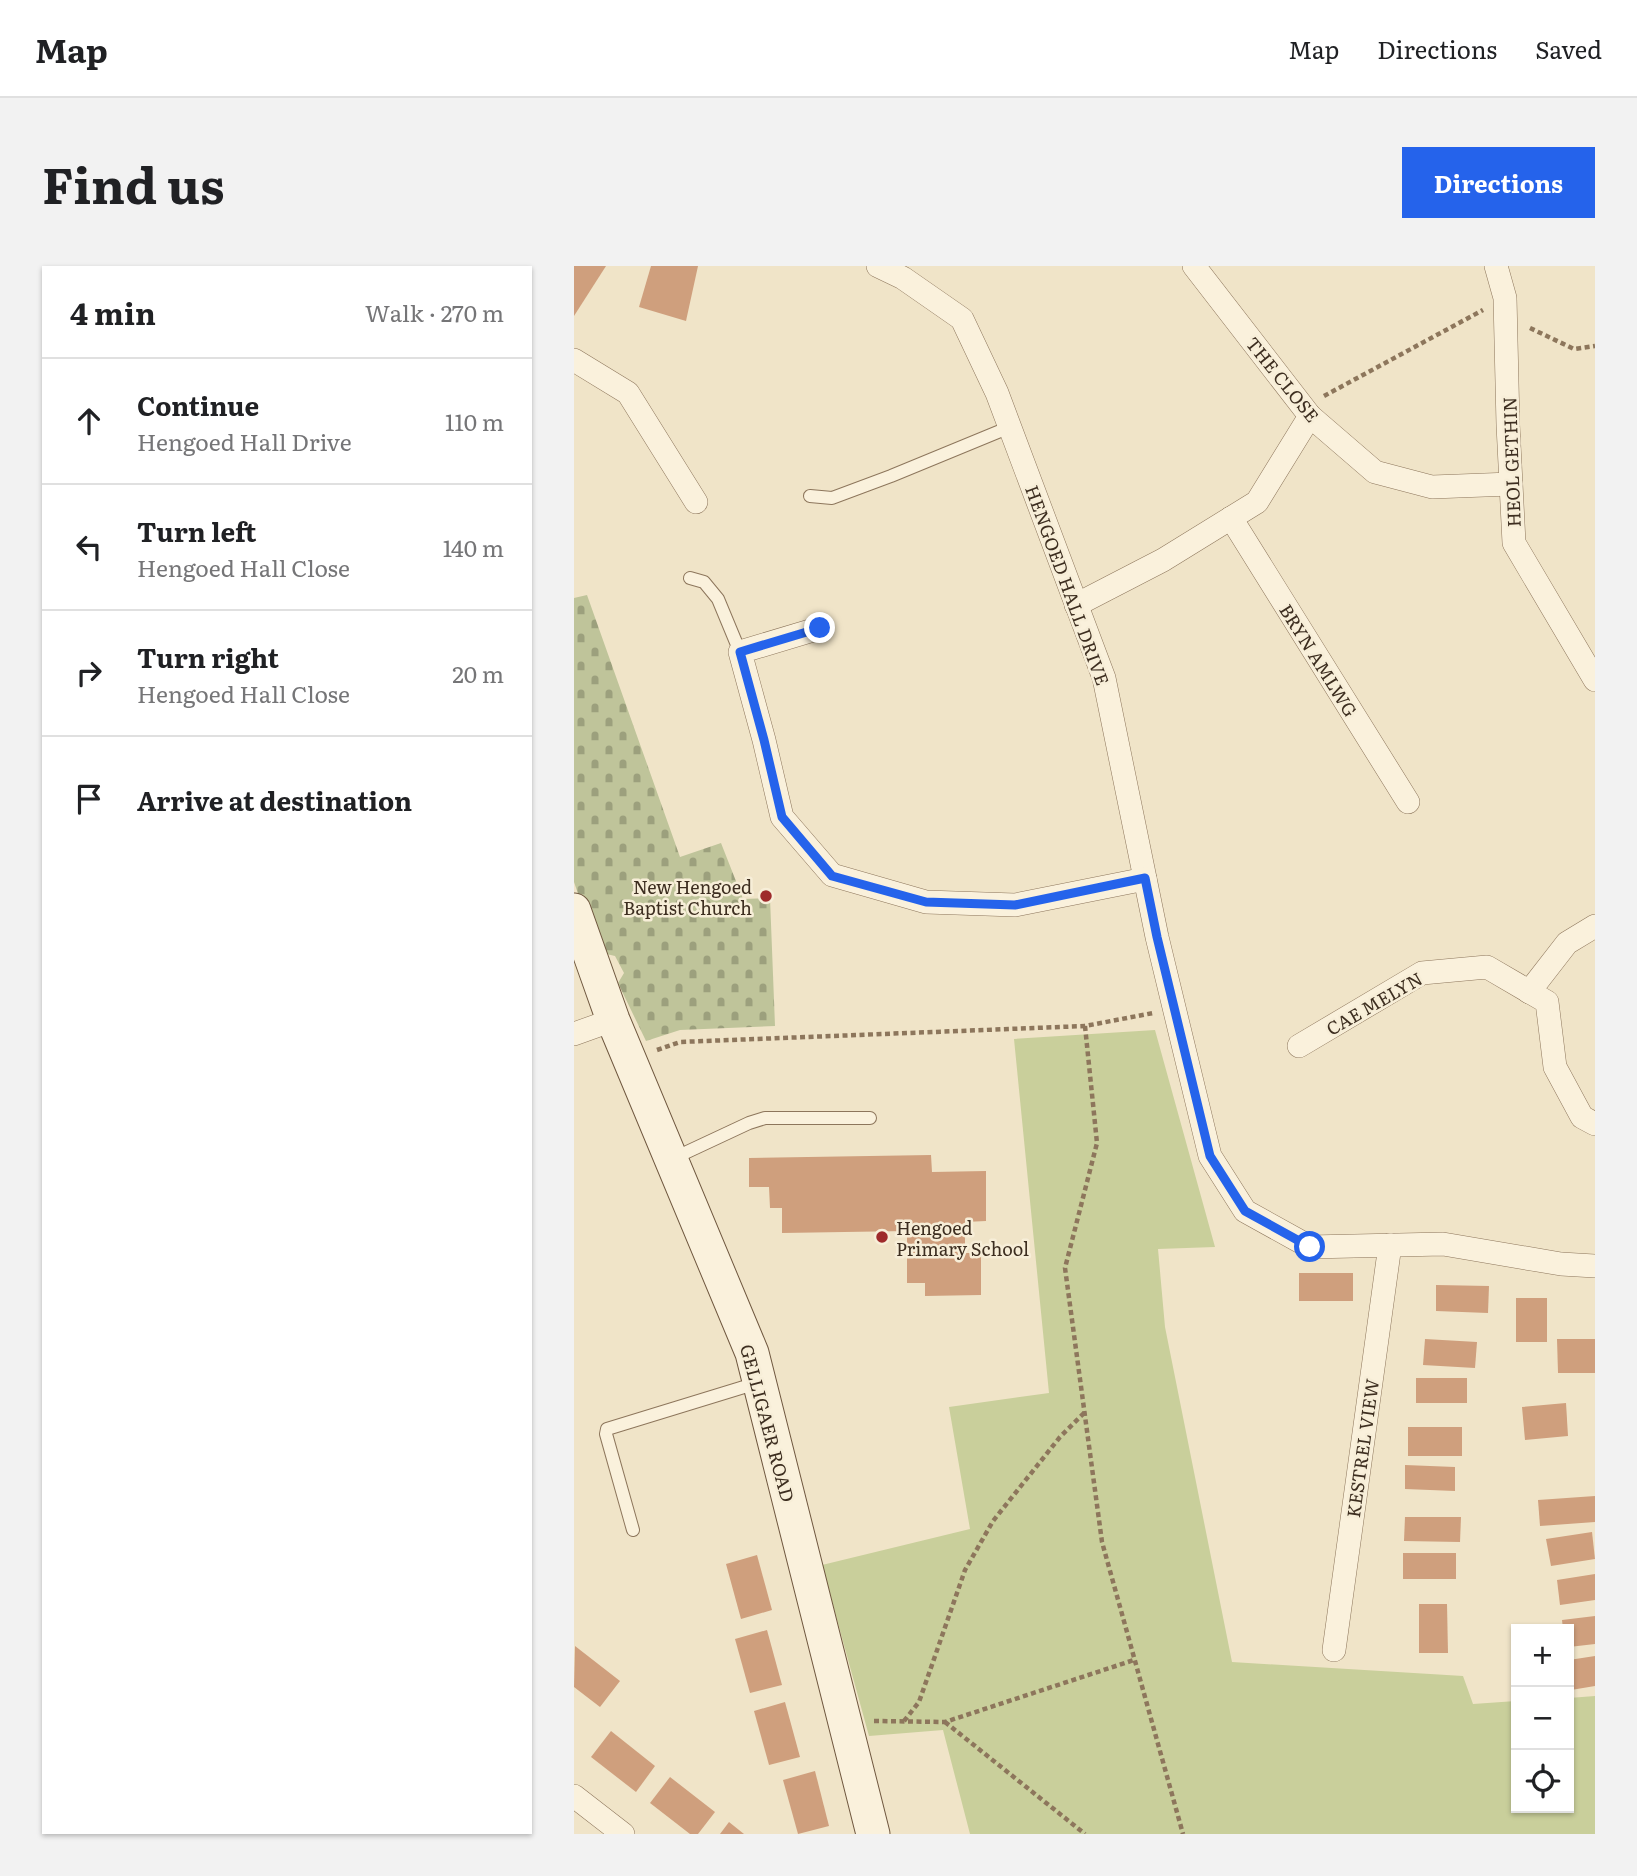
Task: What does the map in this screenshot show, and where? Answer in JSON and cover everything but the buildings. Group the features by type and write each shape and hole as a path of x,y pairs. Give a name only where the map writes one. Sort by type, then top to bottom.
{"street":[{"name":"HENGOED HALL DRIVE","path":"878,266 903,278 962,319 997,393 1104,678 1174,1009 1210,1156 1245,1211 1310,1247 1443,1244 1562,1265 1595,1266"},
{"name":"THE CLOSE","path":"1194,266 1308,413 1375,472 1432,487 1511,484"},
{"name":"HEOL GETHIN","path":"1496,266 1505,306 1514,543 1595,680"},
{"path":"574,359 628,393 696,502"},
{"path":"1076,605 1163,560 1257,502 1308,413"},
{"name":"BRYN AMLWG","path":"1231,518 1408,802"},
{"path":"820,628 740,652 782,817 832,876 926,902 1015,905 1145,878"},
{"name":"GELLIGAER ROAD","path":"574,910 613,1020 752,1353 873,1834"},
{"path":"1529,992 1567,943 1595,926"},
{"name":"CAE MELYN","path":"1298,1046 1422,973 1488,967 1547,1002 1555,1067 1582,1117 1595,1124"},
{"path":"574,1034 613,1020"},
{"name":"KESTREL VIEW","path":"1334,1650 1390,1245"},
{"path":"574,1796 623,1834"}],"lane":[{"path":"810,496 832,498 1010,427"},
{"path":"690,578 704,582 718,599 740,652"},
{"path":"671,1160 765,1118 870,1118"},
{"path":"633,1530 606,1434 607,1429 759,1383"}],"path":[{"path":"1308,413 1333,390 1505,306 1542,335 1574,349 1595,346"},
{"path":"631,1061 680,1042 1086,1026 1174,1009"},
{"path":"1086,1026 1097,1143 1065,1268 1102,1542 1183,1834"},
{"path":"904,1721 919,1702 965,1570 993,1521 1060,1437 1084,1413"},
{"path":"845,1724 866,1720 945,1722 1134,1660"},
{"path":"945,1722 1085,1834"}],"green space":[{"path":"587,595 680,857 721,843 743,899 770,898 775,1026 680,1030 646,1041 618,983 624,973 615,956 598,952 574,882 574,598"},
{"path":"1155,1030 1215,1247 1158,1249 1165,1327 1232,1662 1463,1676 1473,1704 1511,1701 1511,1813 1574,1813 1574,1698 1595,1696 1595,1834 970,1834 943,1730 869,1736 822,1565 970,1529 949,1407 1049,1393 1014,1039"}],"place":[{"name":"New Hengoed Baptist Church","path":"766,896"},
{"name":"Hengoed Primary School","path":"882,1237"}],"route":[{"path":"820,628 740,652 782,817 832,876 926,902 1015,905 1145,878 1210,1156 1245,1211 1310,1247"}]}
